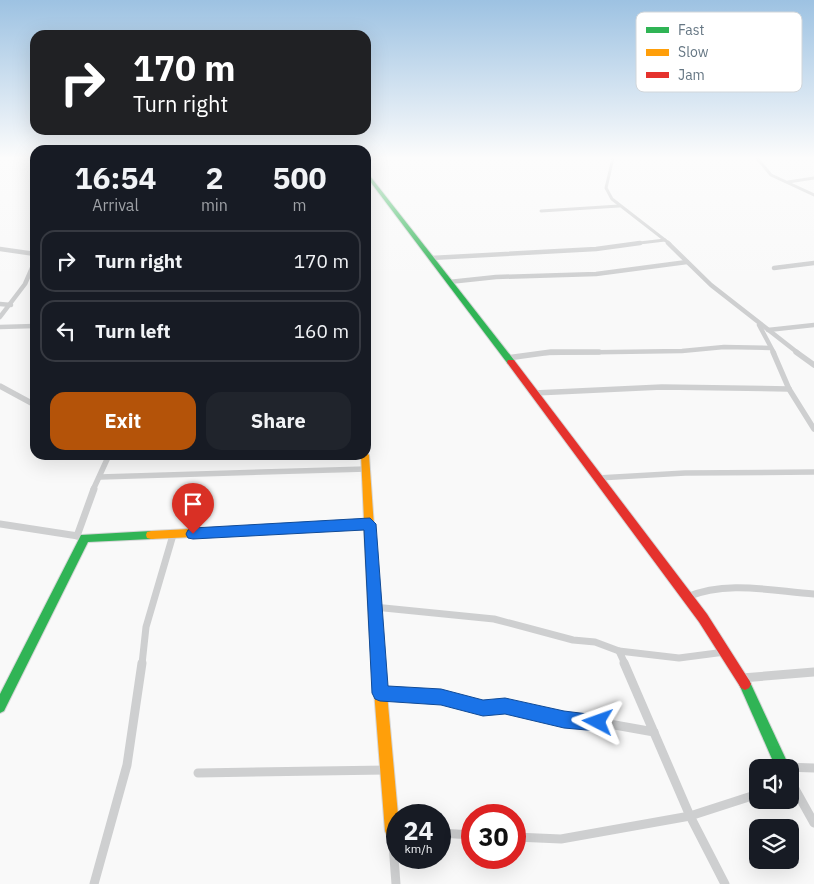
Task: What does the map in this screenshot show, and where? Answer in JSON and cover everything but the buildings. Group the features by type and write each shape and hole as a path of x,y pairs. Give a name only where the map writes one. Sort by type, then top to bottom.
{"street":[{"path":"387,199 535,393 725,652 742,678 779,759"},
{"path":"613,199 619,206 665,240 687,262 756,321 814,365"},
{"path":"541,211 619,206"},
{"path":"431,258 596,249 665,240"},
{"path":"0,249 30,253"},
{"path":"449,282 496,276 596,274 687,262"},
{"path":"774,268 814,263"},
{"path":"0,317 11,305 30,273"},
{"path":"0,304 11,305"},
{"path":"756,321 780,364 789,389 814,429"},
{"path":"768,330 814,325"},
{"path":"0,326 30,326"},
{"path":"507,358 570,352 682,351 724,347 770,348"},
{"path":"0,386 30,402"},
{"path":"535,393 606,387 680,386 789,389"},
{"path":"0,707 81,537 87,505 107,460"},
{"path":"365,460 380,693 386,770 391,804"},
{"path":"100,477 366,469"},
{"path":"598,478 684,473 814,472"},
{"path":"0,524 81,537 173,535 370,524"},
{"path":"94,884 126,765 137,708 146,627 173,535"},
{"path":"686,597 698,590 750,589 814,594"},
{"path":"374,607 494,620 573,640 595,642 619,650 679,658 725,652"},
{"path":"619,650 690,816 725,884"},
{"path":"742,678 814,672"},
{"path":"380,693 441,697 483,708 505,706 564,720 598,722 654,732"},
{"path":"799,768 814,768"},
{"path":"198,773 386,770"},
{"path":"799,796 814,823"},
{"path":"526,837 561,839 690,816 749,797"},
{"path":"396,869 396,884"}],"traffic: fast":[{"path":"387,199 511,362"},
{"path":"0,707 85,538 151,535"},
{"path":"745,684 779,759"}],"traffic: slow":[{"path":"365,460 375,627 390,804"},
{"path":"151,535 370,524"}],"traffic: jam":[{"path":"511,362 703,618 745,684"}],"route":[{"path":"193,534 370,524 380,693 441,697 483,708 505,706 564,720 598,722"}]}
